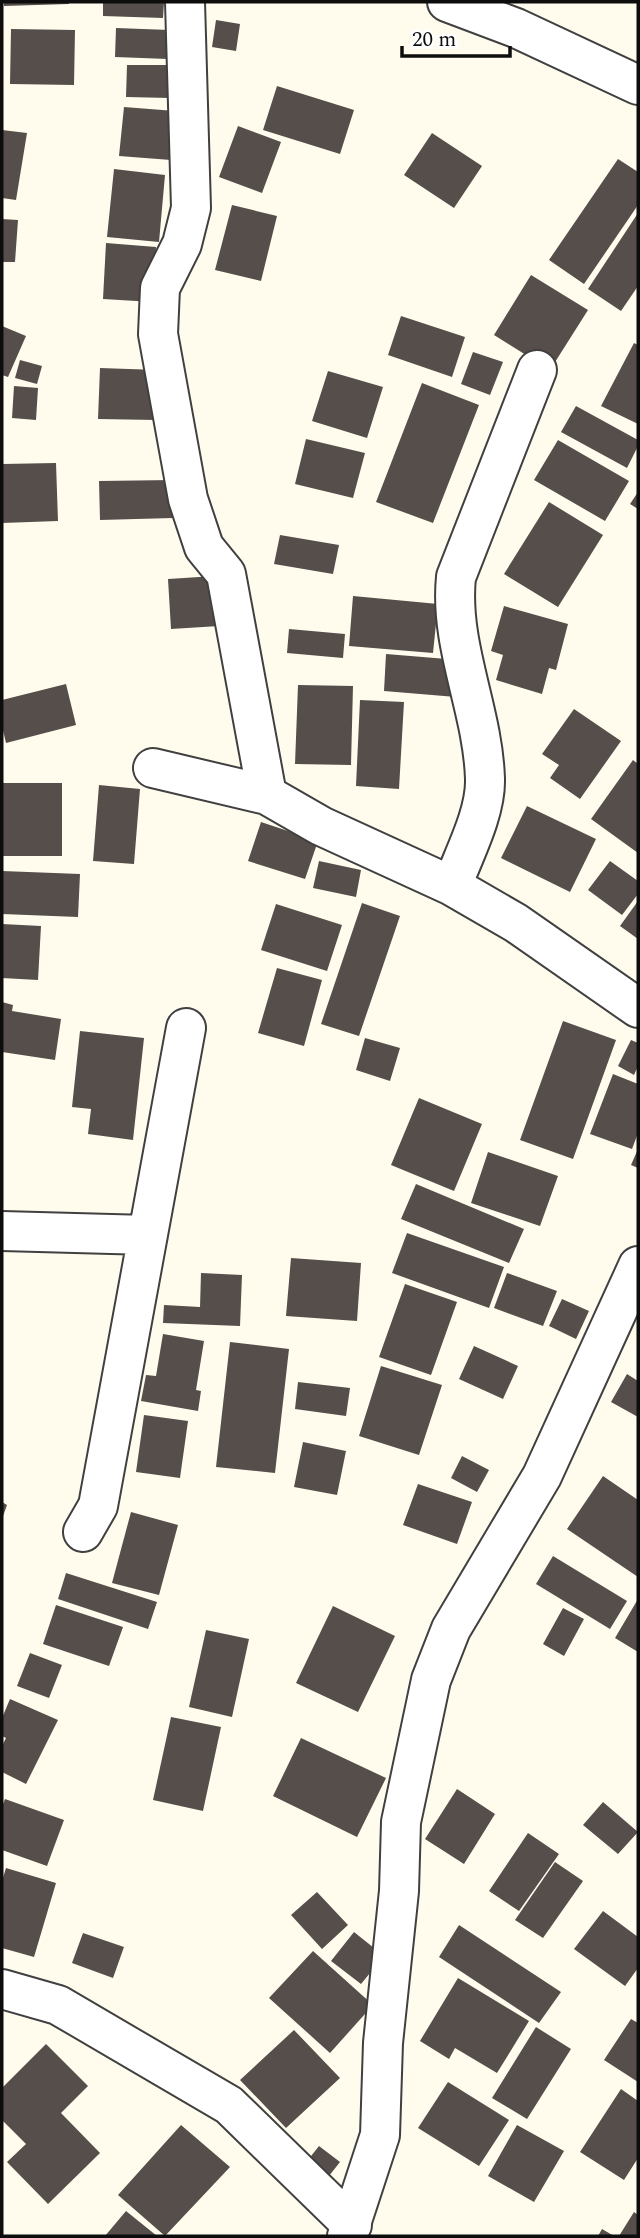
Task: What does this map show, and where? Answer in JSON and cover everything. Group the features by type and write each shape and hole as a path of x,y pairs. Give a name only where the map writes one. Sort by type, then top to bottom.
{"street":[{"path":"185,2 191,208 182,244 160,288 158,334 188,499 204,547 226,574 267,795"},
{"path":"447,2 521,15 638,85"},
{"path":"452,886 479,810 485,782 453,608 456,577 537,370"},
{"path":"153,768 267,795 321,826 452,886 516,923 638,1008"},
{"path":"83,1532 98,1506 186,1028"},
{"path":"2,1231 148,1235"},
{"path":"2,1989 58,2006 229,2105 350,2231 380,2135 383,2043 399,1891 401,1822 431,1680 451,1629 542,1476 638,1266"}],"building":[{"path":"4,2 69,2 69,4 4,6"},
{"path":"103,2 164,2 163,18 103,16"},
{"path":"216,20 240,24 236,51 212,47"},
{"path":"116,28 170,30 168,59 115,57"},
{"path":"11,29 75,30 74,85 10,84"},
{"path":"127,65 170,65 170,98 126,97"},
{"path":"277,86 354,110 340,154 263,130"},
{"path":"124,107 175,111 171,160 119,156"},
{"path":"238,126 281,142 262,193 219,177"},
{"path":"2,130 27,133 16,200 2,198"},
{"path":"432,133 482,166 454,208 404,175"},
{"path":"618,159 638,172 638,205 584,284 549,260"},
{"path":"114,169 165,175 159,242 107,237"},
{"path":"232,205 277,216 261,281 215,270"},
{"path":"638,213 638,286 621,311 588,289"},
{"path":"2,219 18,220 15,262 2,262"},
{"path":"106,243 156,247 153,302 103,299"},
{"path":"531,275 588,310 550,370 494,335"},
{"path":"401,316 465,337 452,377 388,355"},
{"path":"2,326 26,336 8,377 2,375"},
{"path":"634,343 638,345 638,424 601,406"},
{"path":"473,352 503,362 490,395 461,384"},
{"path":"20,360 42,366 37,384 15,378"},
{"path":"100,368 158,370 156,420 98,419"},
{"path":"328,371 383,387 367,438 312,421"},
{"path":"422,383 479,405 433,523 376,502"},
{"path":"14,386 38,388 36,420 12,418"},
{"path":"576,406 638,440 638,446 627,468 561,432"},
{"path":"306,439 365,453 353,498 295,484"},
{"path":"558,440 629,481 605,521 534,480"},
{"path":"56,463 58,521 2,523 2,464"},
{"path":"173,480 173,518 100,520 99,481"},
{"path":"638,492 638,509 630,504"},
{"path":"549,502 603,535 558,607 504,574"},
{"path":"280,535 339,545 333,574 274,564"},
{"path":"215,576 219,626 171,629 168,579"},
{"path":"353,596 438,604 433,653 349,646"},
{"path":"504,606 568,624 556,670 549,668 542,694 496,680 503,655 491,651"},
{"path":"289,629 345,634 343,658 287,653"},
{"path":"386,654 459,660 456,697 384,691"},
{"path":"66,684 76,725 6,743 2,726 2,700"},
{"path":"298,685 353,686 351,765 295,764"},
{"path":"360,700 404,702 399,789 356,786"},
{"path":"574,709 621,741 580,799 550,778 559,765 542,754"},
{"path":"633,760 638,764 638,853 591,819"},
{"path":"3,783 62,783 62,856 3,856"},
{"path":"99,785 140,789 134,864 93,861"},
{"path":"527,806 596,839 570,892 501,858"},
{"path":"261,822 318,841 305,879 248,861"},
{"path":"319,861 361,870 356,897 313,888"},
{"path":"610,861 638,881 638,894 622,915 588,890"},
{"path":"2,871 80,874 78,917 2,914"},
{"path":"638,901 638,939 620,926"},
{"path":"362,903 400,916 359,1036 321,1024"},
{"path":"276,904 342,925 327,971 261,950"},
{"path":"2,924 41,926 38,980 2,978"},
{"path":"277,968 322,980 304,1046 258,1033"},
{"path":"2,1002 13,1005 12,1011 61,1019 55,1060 2,1052"},
{"path":"563,1021 616,1040 573,1159 520,1140"},
{"path":"80,1031 144,1038 133,1140 88,1134 91,1109 72,1107"},
{"path":"365,1038 400,1048 390,1081 356,1070"},
{"path":"631,1040 638,1043 638,1066 634,1075 618,1066"},
{"path":"613,1074 638,1084 638,1133 632,1149 590,1134"},
{"path":"419,1098 482,1124 454,1191 391,1165"},
{"path":"638,1149 638,1168 631,1165"},
{"path":"488,1152 558,1176 540,1226 471,1203"},
{"path":"416,1184 524,1229 509,1263 401,1219"},
{"path":"407,1233 504,1267 489,1308 392,1273"},
{"path":"291,1258 361,1263 357,1321 286,1316"},
{"path":"201,1273 242,1275 240,1326 163,1323 164,1305 200,1307"},
{"path":"507,1273 557,1291 543,1326 494,1308"},
{"path":"405,1284 457,1302 431,1375 379,1357"},
{"path":"562,1299 589,1311 576,1339 549,1326"},
{"path":"163,1334 204,1341 196,1390 201,1391 198,1411 141,1401 146,1375 156,1376"},
{"path":"230,1342 289,1349 275,1473 216,1467"},
{"path":"474,1346 518,1366 503,1399 459,1379"},
{"path":"381,1366 442,1385 419,1455 359,1436"},
{"path":"627,1374 638,1381 638,1417 611,1402"},
{"path":"298,1382 350,1388 346,1416 295,1409"},
{"path":"144,1415 188,1421 180,1478 136,1472"},
{"path":"303,1442 346,1451 337,1495 294,1487"},
{"path":"462,1456 489,1470 477,1492 451,1478"},
{"path":"603,1476 638,1500 638,1577 567,1529"},
{"path":"418,1484 472,1502 457,1544 403,1525"},
{"path":"2,1502 7,1505 2,1519"},
{"path":"131,1512 178,1525 159,1595 112,1583"},
{"path":"553,1556 627,1601 610,1629 536,1584"},
{"path":"66,1573 157,1602 148,1629 58,1599"},
{"path":"638,1599 638,1652 615,1638"},
{"path":"56,1605 123,1627 109,1666 43,1644"},
{"path":"333,1606 395,1636 358,1712 296,1683"},
{"path":"563,1608 584,1619 564,1656 543,1644"},
{"path":"206,1630 249,1639 232,1717 189,1707"},
{"path":"30,1653 62,1665 49,1698 17,1686"},
{"path":"10,1699 58,1720 26,1784 2,1772 2,1746 6,1738 2,1736 2,1718"},
{"path":"171,1717 221,1727 203,1811 153,1800"},
{"path":"301,1738 386,1778 357,1837 273,1796"},
{"path":"457,1789 495,1814 464,1864 425,1839"},
{"path":"5,1799 64,1820 47,1866 2,1850 2,1807"},
{"path":"603,1802 638,1832 618,1854 583,1825"},
{"path":"528,1833 559,1854 519,1911 489,1891"},
{"path":"555,1862 583,1881 543,1938 515,1920"},
{"path":"6,1868 56,1883 34,1957 2,1948 2,1881"},
{"path":"317,1892 348,1925 322,1949 291,1915"},
{"path":"603,1911 638,1937 638,1968 625,1986 574,1949"},
{"path":"459,1925 561,1992 539,2023 439,1957"},
{"path":"354,1932 384,1956 361,1984 331,1961"},
{"path":"83,1933 124,1947 113,1978 72,1963"},
{"path":"313,1951 373,2005 330,2053 269,1998"},
{"path":"458,1978 529,2021 497,2073 455,2048 449,2059 420,2041"},
{"path":"631,2019 638,2023 638,2082 604,2060"},
{"path":"536,2027 571,2049 527,2119 492,2098"},
{"path":"294,2030 340,2078 286,2128 240,2080"},
{"path":"46,2044 88,2086 61,2113 100,2153 48,2204 7,2162 26,2144 2,2120 2,2088"},
{"path":"448,2082 509,2120 479,2166 418,2128"},
{"path":"621,2089 638,2101 638,2158 624,2180 580,2152"},
{"path":"181,2125 230,2167 165,2236 118,2195"},
{"path":"517,2125 564,2151 534,2202 488,2176"},
{"path":"319,2146 340,2162 325,2181 304,2165"},
{"path":"126,2211 157,2236 105,2236"},
{"path":"634,2212 638,2215 638,2236 619,2236"},
{"path":"602,2229 614,2236 598,2236"}]}
